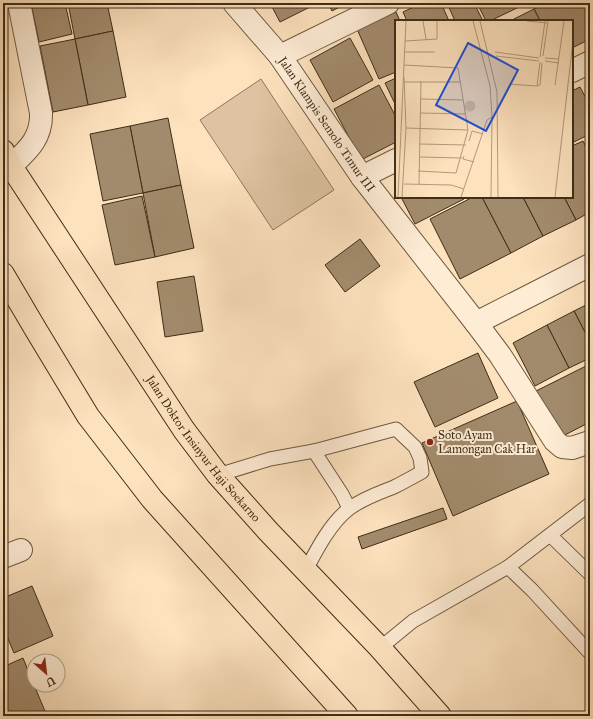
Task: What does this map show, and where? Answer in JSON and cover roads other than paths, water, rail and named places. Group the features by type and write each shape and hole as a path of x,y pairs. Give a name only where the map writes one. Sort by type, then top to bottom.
{"main road":[{"name":"Jalan Doktor Insinyur Haji Soekarno","path":"7,159 180,423 218,474 268,531 380,648 440,716"},
{"path":"3,274 88,416 152,499 347,716"}],"street":[{"path":"7,159 26,152 39,132 42,122 42,113 19,3"},
{"name":"Jalan Klampis Semolo Timur III","path":"234,3 280,56 362,177 500,355 555,441 562,447 572,448 590,442"},
{"path":"280,56 388,3"},
{"path":"573,70 590,62"},
{"path":"362,177 395,160"},
{"path":"476,323 590,265"}],"lane":[{"path":"218,474 270,459 314,451 396,429 415,447 420,458 422,472 349,508 335,522 316,550 306,570"},
{"path":"314,451 342,494 349,508"},
{"path":"380,648 414,621 508,567 590,504"},
{"path":"550,535 590,574"},
{"path":"508,567 532,590 590,653"}],"place":[{"name":"Soto Ayam Lamongan Cak Har","path":"430,442"}]}
